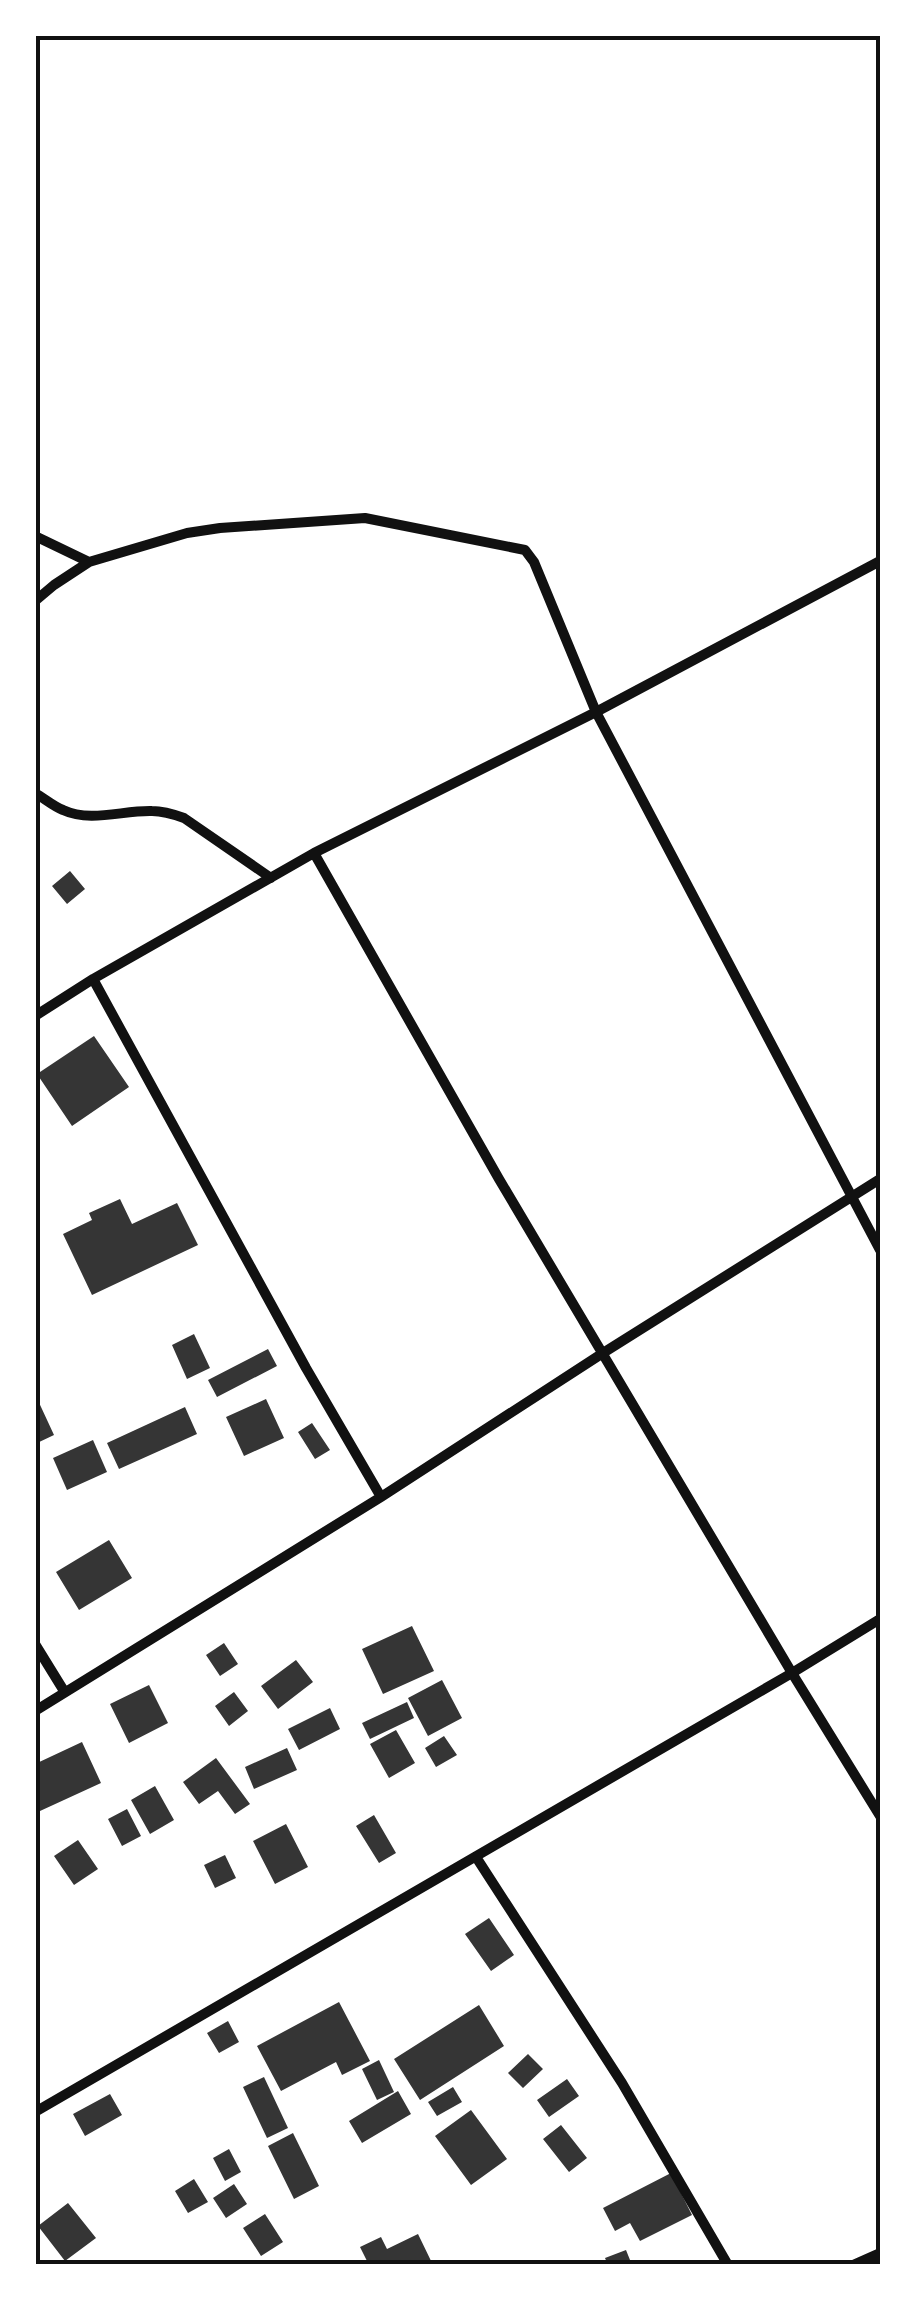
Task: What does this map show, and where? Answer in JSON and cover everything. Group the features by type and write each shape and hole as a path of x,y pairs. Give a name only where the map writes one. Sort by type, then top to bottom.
{"street":[{"path":"35,601 90,562 187,533 220,528 364,518 526,550 596,712 880,1250"},
{"path":"35,536 90,562"},
{"path":"35,1016 314,853 596,712 880,561"},
{"path":"35,793 64,811 80,814 168,812 184,818 271,878"},
{"path":"314,853 498,1179 880,1816"},
{"path":"94,979 296,1351 381,1498"},
{"path":"35,1711 381,1498 880,1179"},
{"path":"35,2112 880,1619"},
{"path":"35,1644 64,1692"},
{"path":"476,1857 622,2083 728,2265"},
{"path":"853,2265 880,2253"}],"building":[{"path":"70,871 85,889 67,904 52,886"},
{"path":"94,1036 129,1087 72,1126 37,1074"},
{"path":"120,1199 132,1224 177,1203 198,1245 92,1295 63,1234 92,1220 89,1213"},
{"path":"194,1334 210,1368 187,1379 172,1345"},
{"path":"268,1349 277,1366 217,1397 208,1380"},
{"path":"35,1394 54,1435 35,1444"},
{"path":"266,1399 284,1438 244,1456 226,1417"},
{"path":"185,1407 197,1434 119,1469 107,1443"},
{"path":"312,1423 330,1450 315,1459 298,1432"},
{"path":"93,1440 107,1472 67,1490 53,1458"},
{"path":"109,1540 132,1578 79,1610 56,1572"},
{"path":"412,1626 434,1671 383,1694 362,1649"},
{"path":"224,1643 238,1664 220,1676 206,1655"},
{"path":"296,1660 313,1682 278,1709 261,1686"},
{"path":"442,1680 462,1718 428,1736 408,1698"},
{"path":"149,1685 168,1723 129,1743 110,1704"},
{"path":"234,1692 248,1711 229,1726 215,1706"},
{"path":"407,1702 414,1718 370,1739 362,1723"},
{"path":"330,1708 340,1729 299,1750 288,1729"},
{"path":"396,1730 415,1763 389,1778 370,1744"},
{"path":"444,1736 457,1755 436,1767 425,1748"},
{"path":"82,1742 101,1783 40,1811 35,1801 35,1764"},
{"path":"287,1748 297,1770 254,1789 245,1767"},
{"path":"216,1758 250,1804 235,1814 218,1791 199,1804 183,1782"},
{"path":"155,1786 174,1820 150,1834 131,1800"},
{"path":"127,1809 141,1836 122,1846 108,1819"},
{"path":"374,1815 396,1853 379,1863 356,1826"},
{"path":"286,1824 308,1867 275,1884 253,1841"},
{"path":"78,1840 98,1869 74,1885 54,1856"},
{"path":"225,1855 236,1878 215,1888 204,1865"},
{"path":"489,1918 514,1955 491,1971 465,1934"},
{"path":"339,2002 370,2061 342,2075 336,2062 281,2091 257,2046"},
{"path":"479,2005 504,2046 420,2100 394,2059"},
{"path":"228,2021 239,2042 219,2053 207,2033"},
{"path":"528,2054 543,2069 523,2088 508,2073"},
{"path":"379,2060 394,2092 377,2100 362,2069"},
{"path":"264,2077 288,2128 267,2138 243,2087"},
{"path":"567,2079 579,2096 549,2117 537,2100"},
{"path":"453,2087 462,2102 437,2116 428,2102"},
{"path":"398,2091 411,2114 362,2143 349,2121"},
{"path":"110,2094 122,2115 85,2136 73,2114"},
{"path":"471,2110 507,2159 471,2185 435,2136"},
{"path":"561,2125 587,2158 569,2172 543,2139"},
{"path":"293,2133 319,2186 294,2199 268,2146"},
{"path":"229,2149 241,2172 225,2181 213,2158"},
{"path":"671,2173 692,2215 640,2241 630,2223 615,2231 603,2208"},
{"path":"194,2179 208,2202 188,2213 175,2191"},
{"path":"234,2184 247,2204 226,2218 213,2198"},
{"path":"68,2203 96,2238 65,2261 38,2226"},
{"path":"265,2214 283,2242 261,2256 243,2228"},
{"path":"418,2234 433,2265 369,2265 360,2247 381,2237 387,2249"},
{"path":"626,2250 632,2265 608,2265 605,2258"}]}
